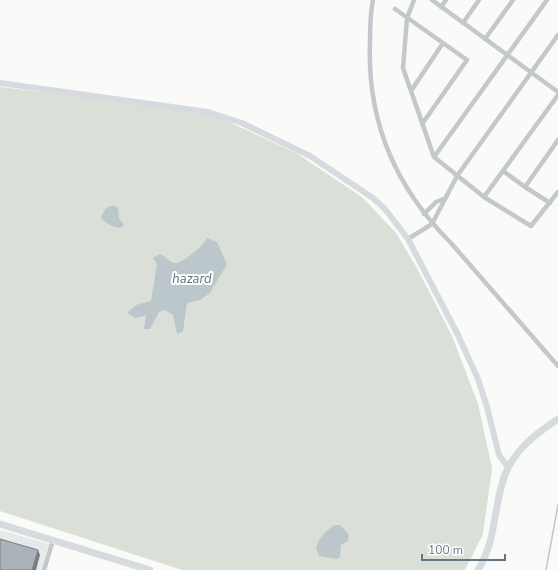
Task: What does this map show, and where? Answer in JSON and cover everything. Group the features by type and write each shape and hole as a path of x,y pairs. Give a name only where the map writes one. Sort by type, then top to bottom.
{"main road":[{"path":"478,570 490,546 501,488 508,467 533,435 558,419"},
{"path":"0,524 150,570"}],"street":[{"path":"373,0 369,53 371,89 380,128 400,177 432,224 558,366"},
{"path":"414,0 407,18 403,68 434,157 484,197 531,226 558,192"},
{"path":"432,0 558,93 484,197"},
{"path":"441,6 446,0"},
{"path":"463,23 479,0"},
{"path":"485,39 513,0"},
{"path":"434,157 547,0"},
{"path":"395,9 467,62 422,124"},
{"path":"408,239 432,224 457,176 558,35"},
{"path":"411,91 443,43"},
{"path":"0,83 208,112 242,123 310,156 373,198 385,209 408,239 458,335 478,379 487,407 499,455 508,467"},
{"path":"525,187 558,140"},
{"path":"503,171 550,203"},
{"path":"424,214 436,202 446,198"},
{"path":"44,570 53,540"}],"shaded area":[{"path":"0,87 168,107 214,115 296,153 362,197 396,233 418,270 452,336 478,404 492,468 483,534 465,570 182,570 0,511"},
{"path":"0,530 49,544 41,570 0,570"}],"water":[{"path":"114,205 118,208 119,218 124,225 121,228 110,225 101,217 106,208"},
{"name":"hazard","path":"207,238 217,242 227,264 210,293 200,300 187,303 183,331 177,334 173,315 165,310 159,312 150,329 144,329 146,315 136,318 127,313 136,305 151,301 157,264 153,258 160,254 175,263 180,262 194,253"},
{"path":"335,525 340,525 349,535 348,541 341,545 340,557 337,559 319,556 316,547 321,537"}],"building":[{"path":"0,539 38,550 32,570 0,570"}],"waterway":[{"path":"546,570 558,505"}]}
